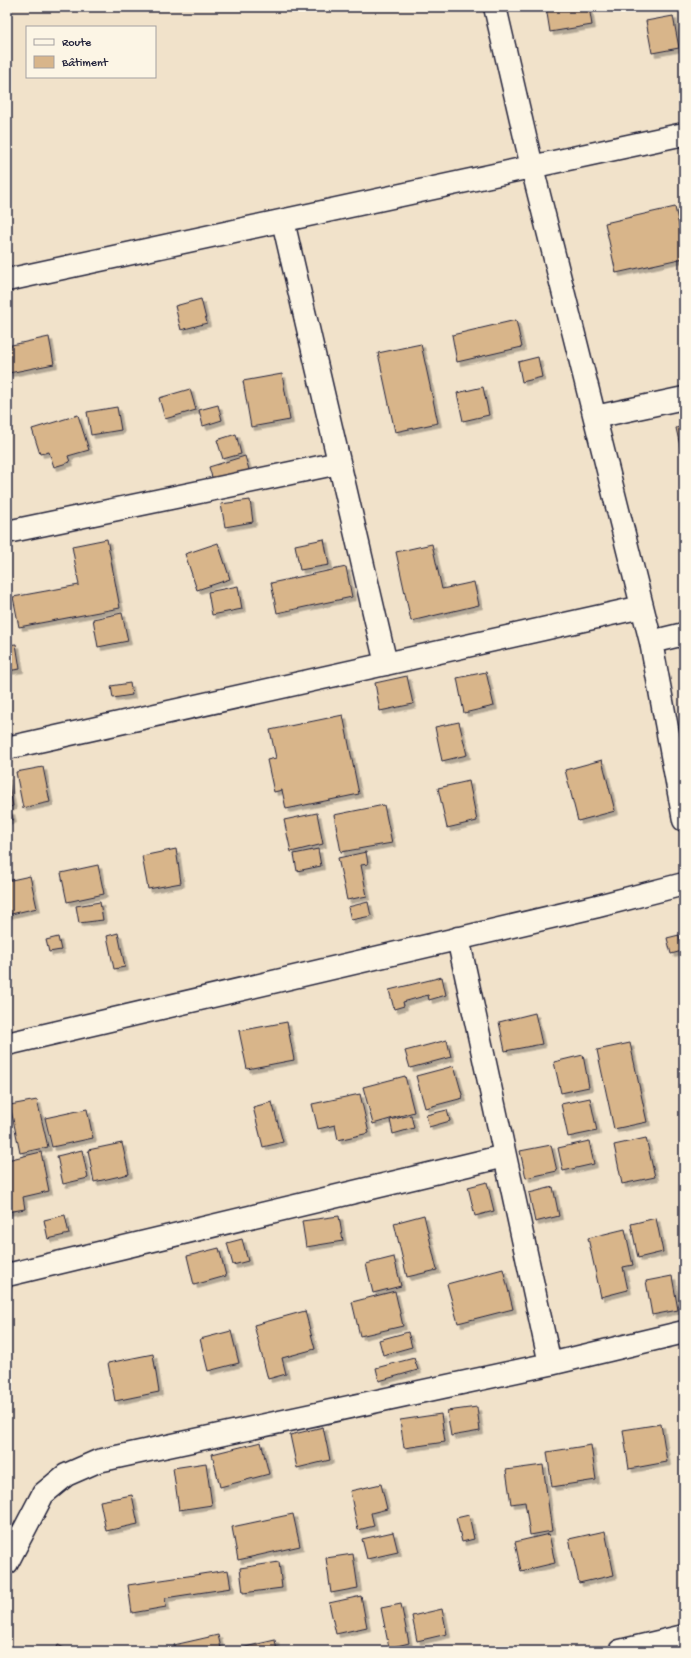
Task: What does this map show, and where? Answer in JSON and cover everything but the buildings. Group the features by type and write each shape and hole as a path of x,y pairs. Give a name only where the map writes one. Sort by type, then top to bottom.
{"street":[{"path":"495,7 532,167 651,642 684,820"},
{"path":"7,280 684,134"},
{"path":"283,221 386,664"},
{"path":"595,417 684,398"},
{"path":"7,532 339,463"},
{"path":"7,748 642,606"},
{"path":"651,642 684,634"},
{"path":"7,1044 684,884"},
{"path":"458,938 550,1364"},
{"path":"7,1274 505,1156"},
{"path":"7,1563 43,1494 66,1476 98,1461 550,1364 684,1332"},
{"path":"620,1651 684,1636"}]}
